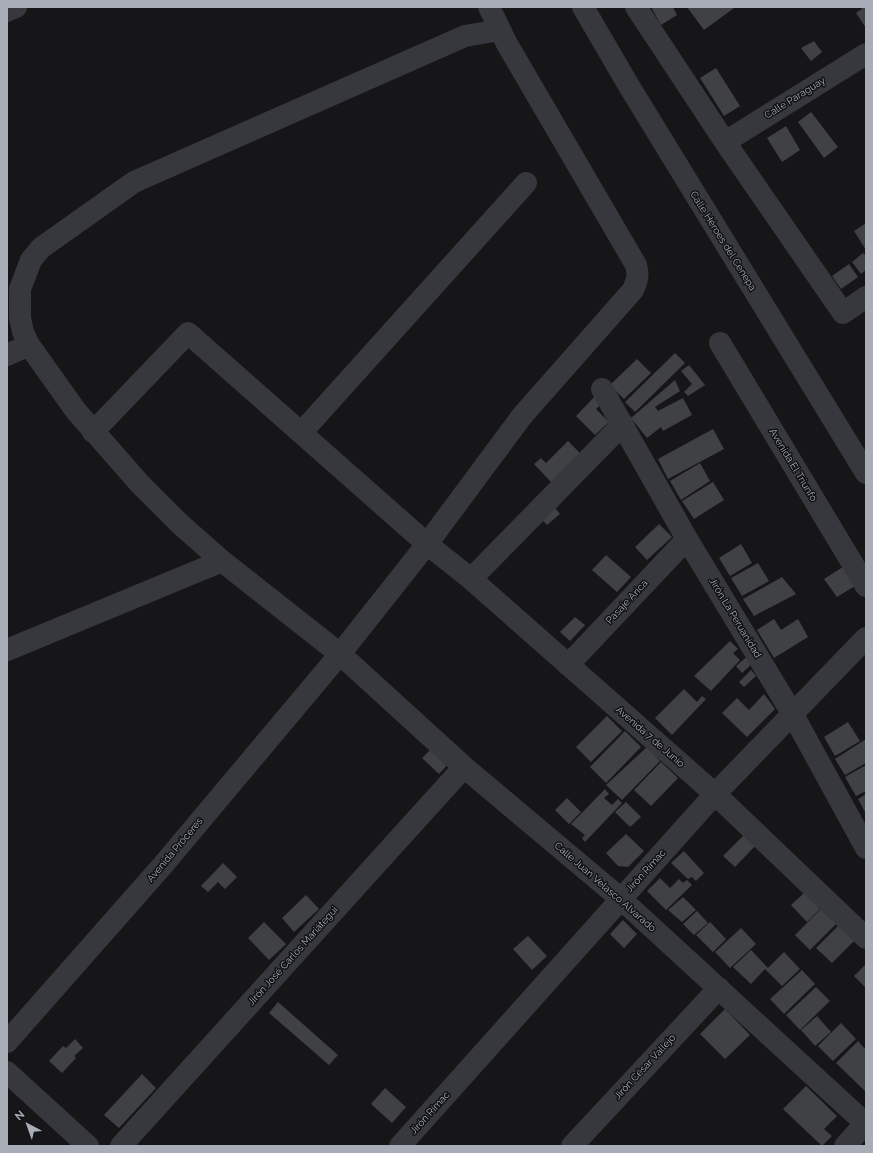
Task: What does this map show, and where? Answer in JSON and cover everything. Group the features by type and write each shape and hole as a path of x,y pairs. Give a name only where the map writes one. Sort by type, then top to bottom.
{"street":[{"path":"7,11 16,7"},
{"name":"Avenida Próceres","path":"7,1042 163,865 340,654 427,544 522,416 633,290 637,282 638,273 636,265 500,30 489,7"},
{"name":"Calle Héroes del Cenepa","path":"582,7 866,473"},
{"path":"636,7 725,142 843,313 866,297"},
{"name":"Calle Juan Velasco Alvarado","path":"500,30 465,36 134,182 41,248 31,260 20,289 18,304 20,318 29,345 52,379 94,432 140,484 180,524 222,561 340,654 464,767 621,900 866,1123"},
{"name":"Calle Paraguay","path":"725,142 866,54"},
{"path":"301,433 526,183"},
{"name":"Avenida 7 de Junio","path":"94,432 188,333 427,544 471,579 715,794 866,938"},
{"name":"Avenida El Triunfo","path":"720,343 866,586"},
{"path":"7,356 29,345"},
{"name":"Jirón La Peruanidad","path":"602,389 687,539 792,713 866,848"},
{"path":"471,579 623,424"},
{"name":"Pasaje Arica","path":"568,665 687,539"},
{"path":"7,650 222,561"},
{"name":"Jirón Rímac","path":"411,1142 715,794 866,638"},
{"name":"Jirón José Carlos Mariátegui","path":"121,1146 464,767"},
{"name":"Jirón César Vallejo","path":"572,1146 719,988"},
{"path":"7,1072 88,1146"},
{"path":"845,1146 866,1123"}],"building":[{"path":"651,7 673,7 677,15 661,25"},
{"path":"687,7 733,7 734,8 704,30"},
{"path":"866,7 866,28 856,13"},
{"path":"814,41 822,52 811,61 801,48"},
{"path":"716,68 740,106 724,116 700,78"},
{"path":"811,112 838,147 824,158 798,122"},
{"path":"786,126 800,150 782,162 767,138"},
{"path":"866,223 866,250 854,231"},
{"path":"863,253 866,256 866,270 861,274 852,262"},
{"path":"849,264 858,277 841,289 832,276"},
{"path":"675,353 685,363 635,412 625,402"},
{"path":"637,359 651,373 624,399 610,385"},
{"path":"689,365 705,385 688,396 684,392 692,384 681,371"},
{"path":"675,380 680,391 655,407 658,411 683,398 692,415 663,431 661,427 647,438 631,418"},
{"path":"599,392 606,399 596,409 609,422 595,435 576,416"},
{"path":"713,429 724,449 668,479 658,459"},
{"path":"568,441 580,453 551,482 534,464 541,458 546,463"},
{"path":"700,463 710,481 681,500 670,481"},
{"path":"713,482 724,500 694,519 682,501"},
{"path":"551,503 560,514 547,525 538,515"},
{"path":"659,524 672,537 647,560 635,547"},
{"path":"741,544 752,563 730,576 719,558"},
{"path":"606,555 631,577 617,592 592,570"},
{"path":"758,563 769,581 742,596 731,578"},
{"path":"843,567 855,586 837,597 824,579"},
{"path":"782,577 796,594 754,616 743,599"},
{"path":"575,617 585,625 570,641 560,632"},
{"path":"774,619 781,630 798,619 808,637 774,658 757,630"},
{"path":"730,641 738,649 733,653 740,660 711,691 694,676"},
{"path":"749,655 755,661 742,673 736,666"},
{"path":"751,670 756,676 744,687 739,682"},
{"path":"684,689 697,702 702,696 706,699 672,735 655,718"},
{"path":"764,694 775,709 747,737 722,713 737,698 749,710"},
{"path":"607,716 622,731 591,762 576,747"},
{"path":"848,722 860,741 835,756 824,737"},
{"path":"625,731 641,747 606,783 590,767"},
{"path":"866,739 866,763 845,775 835,759"},
{"path":"433,747 449,763 439,774 422,758"},
{"path":"647,747 660,761 622,800 606,785"},
{"path":"661,762 678,778 651,806 634,790"},
{"path":"866,765 866,791 856,796 845,777"},
{"path":"605,789 609,794 604,798 612,805 618,799 622,803 585,842 582,838 585,835 571,824"},
{"path":"866,794 866,814 858,799"},
{"path":"567,798 581,812 569,824 555,810"},
{"path":"626,802 641,817 630,827 615,812"},
{"path":"626,834 644,851 628,867 618,866 606,853"},
{"path":"744,835 755,846 735,867 723,856"},
{"path":"684,851 704,873 696,881 692,877 688,879 671,863"},
{"path":"223,863 237,877 225,889 218,882 208,892 201,886"},
{"path":"660,878 670,888 679,879 683,883 687,880 692,885 666,910 647,891"},
{"path":"804,893 820,909 807,922 791,905"},
{"path":"306,895 319,909 294,932 282,918"},
{"path":"683,897 696,910 682,922 668,910"},
{"path":"823,907 838,922 810,950 795,935"},
{"path":"697,911 708,923 694,935 683,924"},
{"path":"623,920 637,934 624,948 610,934"},
{"path":"264,922 286,944 269,960 248,938"},
{"path":"710,922 726,939 713,952 696,935"},
{"path":"839,925 855,940 832,963 816,948"},
{"path":"741,928 756,944 730,968 715,952"},
{"path":"528,936 547,956 532,970 513,949"},
{"path":"751,950 768,968 784,952 800,969 782,986 765,969 751,984 733,967"},
{"path":"866,964 866,988 854,976"},
{"path":"802,970 815,984 784,1014 770,999"},
{"path":"816,987 830,1001 800,1030 786,1015"},
{"path":"278,1002 338,1055 329,1065 269,1013"},
{"path":"725,1009 750,1035 725,1059 700,1034"},
{"path":"817,1016 831,1032 815,1046 801,1030"},
{"path":"841,1023 856,1039 833,1061 818,1046"},
{"path":"75,1039 83,1048 74,1056 76,1058 62,1073 49,1061 63,1046 66,1048"},
{"path":"858,1041 866,1050 866,1092 836,1063"},
{"path":"142,1074 156,1088 119,1128 104,1115"},
{"path":"806,1086 837,1116 824,1129 832,1136 822,1146 783,1109"},
{"path":"385,1088 406,1107 392,1123 371,1104"}]}
